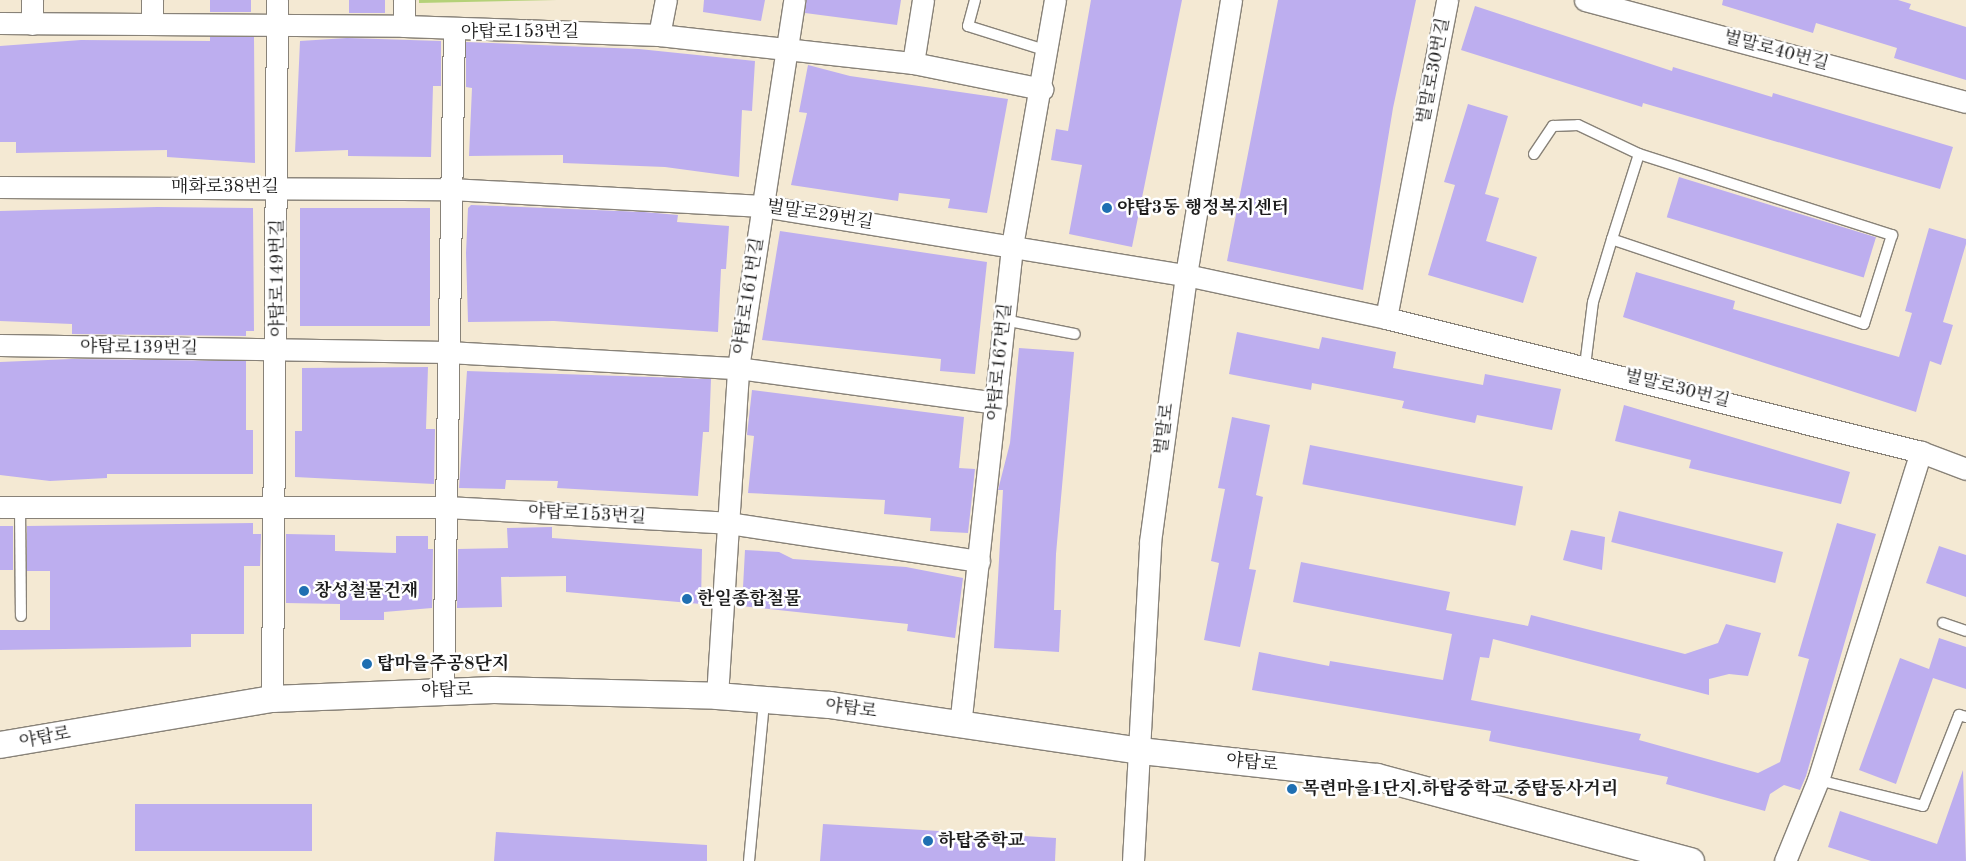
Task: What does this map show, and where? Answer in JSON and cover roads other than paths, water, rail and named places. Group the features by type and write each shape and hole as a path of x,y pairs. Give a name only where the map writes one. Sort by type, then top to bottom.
{"street":[{"path":"32,0 32,24"},
{"path":"152,0 152,24"},
{"name":"야탑로149번길","path":"272,699 278,351 277,0"},
{"path":"404,0 404,26"},
{"path":"660,35 666,0"},
{"name":"야탑로161번길","path":"717,696 738,368 794,0"},
{"path":"913,63 923,0"},
{"name":"야탑로167번길","path":"960,726 1012,246 1042,89 1055,0"},
{"name":"벌말로","path":"1133,861 1141,750 1150,542 1186,275 1231,0"},
{"name":"벌말로30번길","path":"1386,318 1447,0"},
{"name":"벌말로40번길","path":"1586,0 1966,102"},
{"path":"0,23 277,24 454,28"},
{"name":"야탑로153번길","path":"443,691 454,28 660,35 787,46"},
{"path":"787,46 913,63 1042,89"},
{"name":"매화로38번길","path":"0,187 278,186 450,189"},
{"name":"벌말로29번길","path":"450,189 763,206 1186,275"},
{"name":"벌말로30번길","path":"1186,275 1386,318 1585,366 1921,452 1966,469"},
{"name":"야탑로139번길","path":"0,345 278,351"},
{"name":"야탑로149번길","path":"278,351 448,352"},
{"path":"448,352 738,368"},
{"name":"야탑로161번길","path":"738,368 996,403"},
{"path":"1785,861 1818,780 1921,452"},
{"path":"10,507 446,507"},
{"name":"야탑로153번길","path":"446,507 728,523"},
{"path":"728,523 979,561"},
{"name":"야탑로","path":"0,745 272,699 443,691 717,696 830,704 960,726 1141,750 1377,777 1691,861"}],"lane":[{"path":"975,0 968,26 1048,51"},
{"path":"1534,154 1553,126 1578,125 1639,154 1892,235 1864,324 1612,239"},
{"path":"1585,366 1593,302 1639,154"},
{"path":"1004,320 1075,334"},
{"path":"10,507 21,616"},
{"path":"1943,623 1966,631"},
{"path":"749,861 764,700"},
{"path":"1818,780 1923,806 1959,715 1966,717"}],"place":[{"name":"야탑3동 행정복지센터","path":"1107,208"},
{"name":"창성철물건재","path":"304,591"},
{"name":"한일종합철물","path":"687,599"},
{"name":"탑마을주공8단지","path":"367,664"},
{"name":"목련마을1단지.하탑중학교.중탑동사거리","path":"1292,789"},
{"name":"하탑중학교","path":"928,841"}]}
